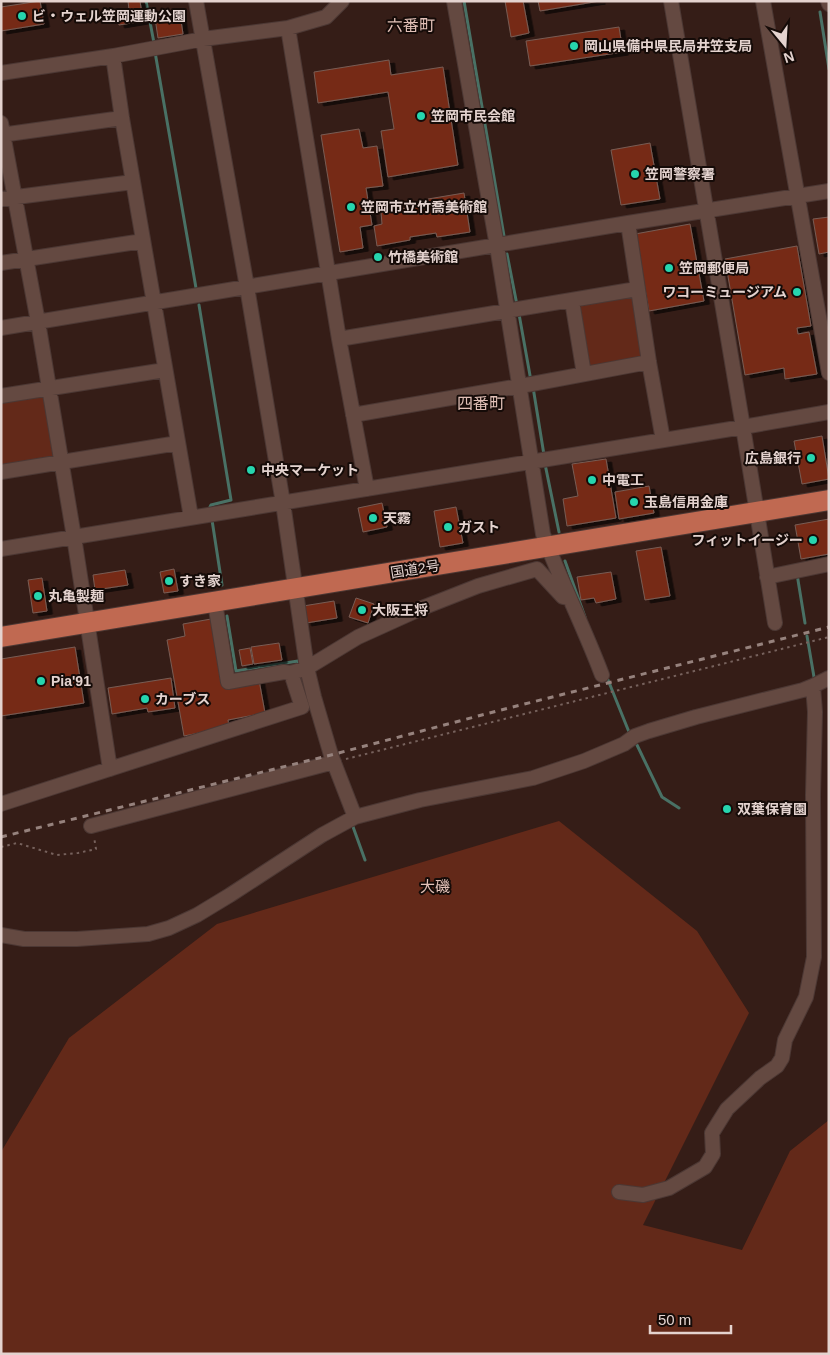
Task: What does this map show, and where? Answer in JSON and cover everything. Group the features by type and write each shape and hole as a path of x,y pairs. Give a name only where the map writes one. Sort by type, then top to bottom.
{"highway":[{"name":"国道2号","path":"1,637 829,500"}],"street":[{"path":"1,804 302,707 295,589 283,503 196,1"},
{"path":"1,73 113,56 203,39 288,28 326,16 342,1"},
{"path":"454,1 496,246 514,310 528,385 539,460 543,534 602,675"},
{"path":"670,1 775,623"},
{"path":"763,1 796,196 826,336 829,372"},
{"path":"288,28 339,339 367,489"},
{"path":"113,56 191,518"},
{"path":"110,769 38,322 26,259 8,198 2,131 122,118"},
{"path":"8,198 133,182"},
{"path":"1,328 829,191"},
{"path":"628,223 663,440"},
{"path":"1,263 143,241"},
{"path":"339,339 638,289"},
{"path":"572,301 584,374"},
{"path":"353,414 528,385 649,362"},
{"path":"1,396 166,370"},
{"path":"1,549 829,412"},
{"path":"1,472 178,443"},
{"path":"767,577 829,564"},
{"path":"215,603 228,682 300,670 358,637 422,608 478,586 537,569 563,597 569,598"},
{"path":"300,670 314,697 330,763 355,817"},
{"path":"1,935 24,940 77,939 148,934 169,928 197,915 322,835 355,817 420,800 533,778 584,761 649,731 813,686 829,678"},
{"path":"619,1192 643,1195 669,1188 705,1167 714,1154 712,1133 727,1108 760,1078 777,1066 782,1058 785,1040 806,997 814,957 813,795 815,712 813,686"},
{"path":"91,826 330,763"}],"path":[{"path":"330,763 829,637"},
{"path":"1,847 17,843 56,855 96,849 91,826"}],"shaded area":[{"path":"632,295 642,359 588,368 576,305"},
{"path":"48,388 61,462 1,472 1,396"},
{"path":"559,821 697,931 749,1013 643,1225 742,1250 790,1151 829,1120 829,1354 1,1354 1,1152 69,1038 217,924"}],"building":[{"name":"ビ・ウェル笠岡運動公園","path":"40,1 44,24 1,31 1,7"},
{"path":"128,1 140,1 143,21 119,25 117,12 129,10"},
{"path":"505,1 523,1 529,33 511,37"},
{"path":"538,1 600,1 540,11"},
{"path":"180,14 183,34 158,38 155,18"},
{"name":"岡山県備中県民局井笠支局","path":"619,27 623,52 530,66 526,41"},
{"name":"笠岡市民会館","path":"389,60 391,75 443,67 458,165 388,177 381,131 394,129 388,92 318,103 314,72"},
{"name":"笠岡市立竹喬美術館","path":"359,129 363,148 377,146 383,186 366,188 372,225 360,227 363,248 340,252 321,135"},
{"name":"笠岡警察署","path":"650,143 660,199 621,205 611,150"},
{"path":"464,193 470,232 437,237 436,233 410,237 410,240 377,246 374,226 382,224 381,212 429,205 428,199"},
{"path":"829,217 829,252 819,254 813,219"},
{"path":"690,224 704,301 649,311 635,234"},
{"path":"797,246 811,326 797,328 798,334 809,332 817,374 785,379 784,368 745,375 725,259"},
{"name":"広島銀行","path":"822,436 829,479 802,484 794,441"},
{"name":"中電工","path":"606,459 616,518 567,526 563,499 578,496 572,464"},
{"name":"玉島信用金庫","path":"649,486 654,513 619,519 615,492"},
{"name":"天霧","path":"382,503 387,527 363,532 358,508"},
{"name":"ガスト","path":"456,507 463,543 440,547 434,511"},
{"name":"フィットイージー","path":"829,519 829,554 801,559 795,525"},
{"path":"661,547 670,596 645,600 636,551"},
{"name":"すき家","path":"174,569 178,591 164,593 160,572"},
{"path":"125,570 128,585 95,590 93,575"},
{"path":"611,572 616,599 596,603 594,598 581,600 577,577"},
{"name":"丸亀製麺","path":"42,578 47,611 33,613 28,580"},
{"name":"大阪王将","path":"356,598 374,604 368,623 349,617"},
{"path":"334,601 337,618 306,623 303,606"},
{"path":"211,619 223,686 259,680 265,713 228,720 229,727 184,736 167,640 185,636 183,624"},
{"path":"279,643 282,660 254,664 251,647"},
{"name":"Pia'91","path":"75,647 84,703 1,716 1,659"},
{"path":"250,648 253,664 242,666 239,650"},
{"path":"171,678 175,708 148,712 147,708 112,714 108,688"}],"waterway":[{"path":"146,1 154,43"},
{"path":"464,1 504,236"},
{"path":"820,12 829,69"},
{"path":"155,52 196,288"},
{"path":"507,254 517,305"},
{"path":"199,305 231,500 211,505 210,507"},
{"path":"519,314 531,381"},
{"path":"533,387 544,455"},
{"path":"545,464 559,532"},
{"path":"212,520 222,585"},
{"path":"565,561 585,617"},
{"path":"797,574 805,623"},
{"path":"227,616 236,671 298,661 299,666"},
{"path":"807,636 814,677"},
{"path":"606,675 629,732"},
{"path":"637,745 662,797 679,808"},
{"path":"352,824 365,860"}],"railway":[{"path":"1,837 331,755 829,627"}],"place":[{"name":"ビ・ウェル笠岡運動公園","path":"22,16"},
{"name":"岡山県備中県民局井笠支局","path":"574,46"},
{"name":"笠岡市民会館","path":"421,116"},
{"name":"笠岡警察署","path":"635,174"},
{"name":"笠岡市立竹喬美術館","path":"351,207"},
{"name":"竹橋美術館","path":"378,257"},
{"name":"笠岡郵便局","path":"669,268"},
{"name":"ワコーミュージアム","path":"797,292"},
{"name":"広島銀行","path":"811,458"},
{"name":"中央マーケット","path":"251,470"},
{"name":"中電工","path":"592,480"},
{"name":"玉島信用金庫","path":"634,502"},
{"name":"天霧","path":"373,518"},
{"name":"ガスト","path":"448,527"},
{"name":"フィットイージー","path":"813,540"},
{"name":"すき家","path":"169,581"},
{"name":"丸亀製麺","path":"38,596"},
{"name":"大阪王将","path":"362,610"},
{"name":"Pia'91","path":"41,681"},
{"name":"カーブス","path":"145,699"},
{"name":"双葉保育園","path":"727,809"}],"district":[{"name":"六番町","path":"411,25"},
{"name":"四番町","path":"481,403"},
{"name":"大磯","path":"435,887"}]}
